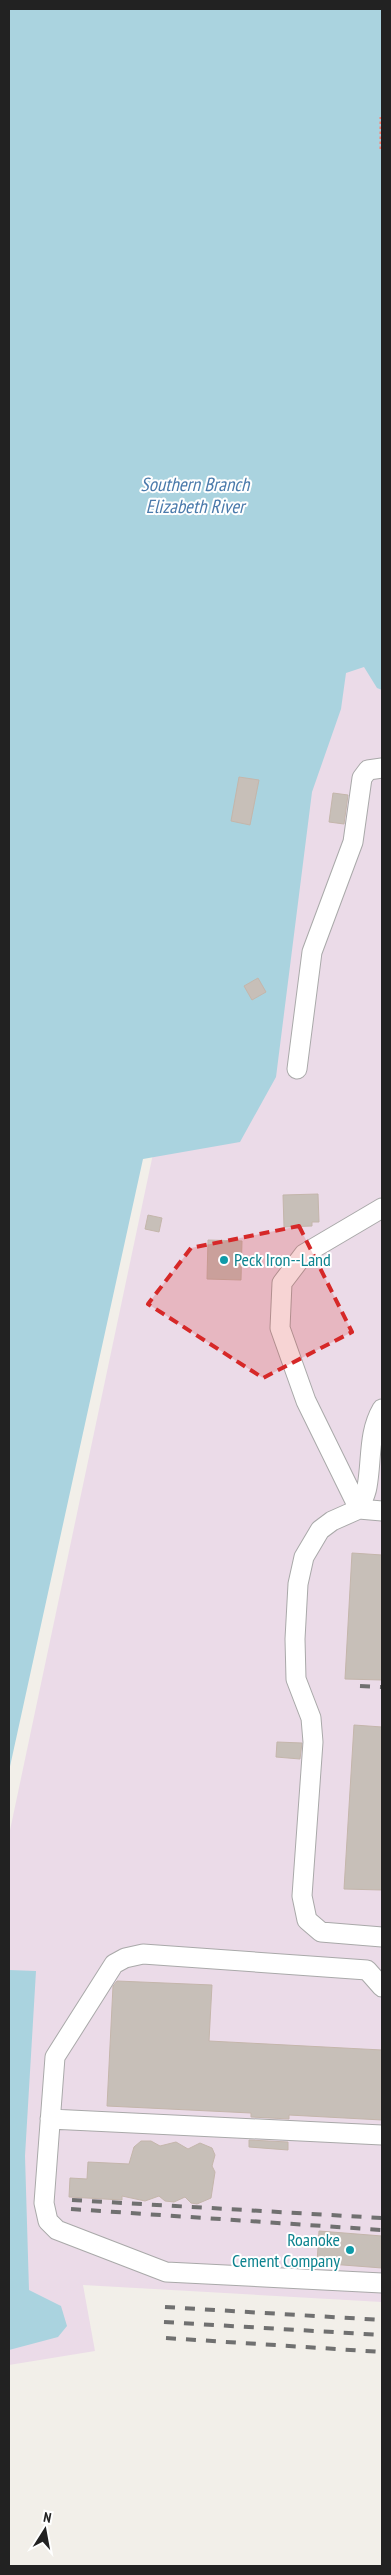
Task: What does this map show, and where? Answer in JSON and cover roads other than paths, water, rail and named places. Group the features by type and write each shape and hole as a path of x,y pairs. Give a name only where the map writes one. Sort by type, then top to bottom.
{"street":[{"path":"297,1069 312,952 353,842 362,778 368,770 382,768"},
{"path":"359,1509 306,1401 280,1328 282,1282 304,1254 382,1208"},
{"path":"359,1509 367,1488 370,1450 375,1421 382,1409"},
{"path":"382,1511 359,1509 332,1521 320,1530 304,1557 298,1584 295,1639 296,1679 311,1718 313,1742 302,1896 307,1920 321,1932 382,1937"},
{"path":"382,1987 367,1970 143,1954 125,1958 114,1964 55,2057 44,2203 48,2221 57,2230 166,2272 382,2283"},
{"path":"50,2119 382,2135"}],"water":[{"name":"Southern Branch Elizabeth River","path":"9,9 382,9 382,690 377,688 364,667 346,673 341,709 312,792 276,1077 240,1142 143,1159 9,1771"},
{"path":"9,1970 36,1971 25,2156 29,2290 61,2306 67,2326 58,2337 9,2350"}],"railway":[{"path":"360,1686 382,1687"},
{"path":"72,2200 382,2218"},
{"path":"71,2209 382,2230"},
{"path":"165,2307 382,2320"},
{"path":"164,2322 382,2335"},
{"path":"166,2338 382,2352"}],"place":[{"name":"Peck Iron--Land","path":"224,1260"},
{"name":"Roanoke Cement Company","path":"350,2250"}]}
